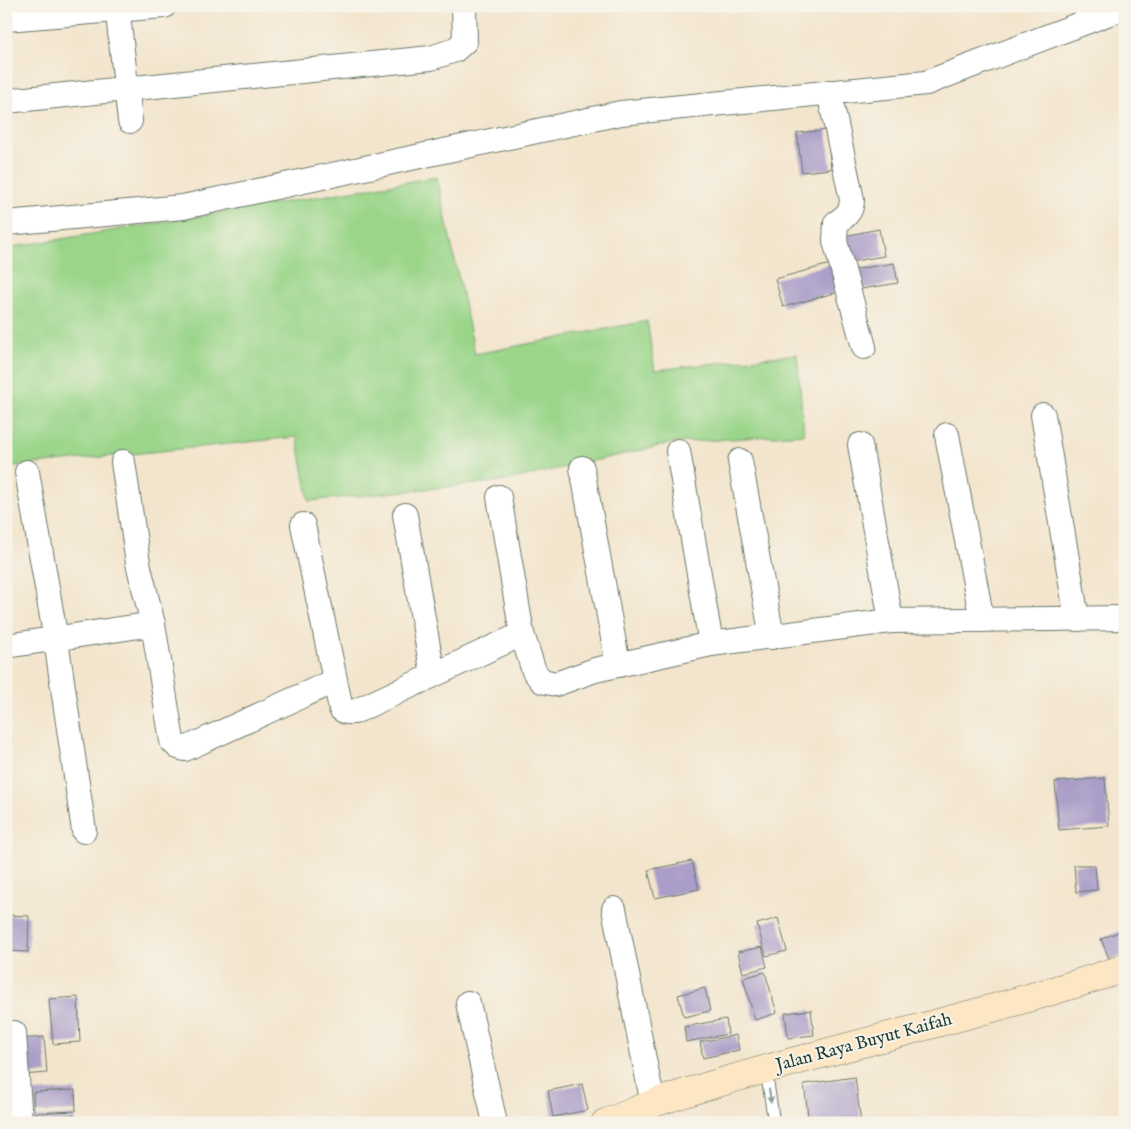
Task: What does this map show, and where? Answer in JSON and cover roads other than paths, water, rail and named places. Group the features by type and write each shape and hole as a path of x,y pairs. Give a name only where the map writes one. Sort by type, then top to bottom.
{"street":[{"path":"6,19 118,8 164,6"},
{"path":"6,101 431,58 454,50 465,42 464,6"},
{"path":"6,222 183,207 621,113 926,83 1125,6"},
{"path":"118,8 130,121"},
{"path":"829,92 852,200 849,214 836,223 835,241 864,348"},
{"path":"1043,415 1078,619"},
{"path":"947,435 982,620"},
{"path":"860,445 891,621"},
{"path":"678,451 711,644"},
{"path":"740,461 772,637"},
{"path":"123,462 138,563 153,624 172,741 185,749 334,680"},
{"path":"582,468 618,665"},
{"path":"27,472 56,640 84,831"},
{"path":"499,498 522,634 534,671 542,681 556,684 595,670 711,644 891,621 1125,618"},
{"path":"405,515 433,675"},
{"path":"303,526 334,680 341,709 346,712 354,712 522,634"},
{"path":"6,646 153,624"},
{"path":"614,909 653,1104"},
{"name":"Jalan Raya Buyut Kaifah","path":"607,1122 653,1104 766,1070 1046,994 1125,968"},
{"path":"468,1003 495,1123"},
{"path":"14,1033 20,1123"}],"lane":[{"path":"766,1070 774,1123"}]}
